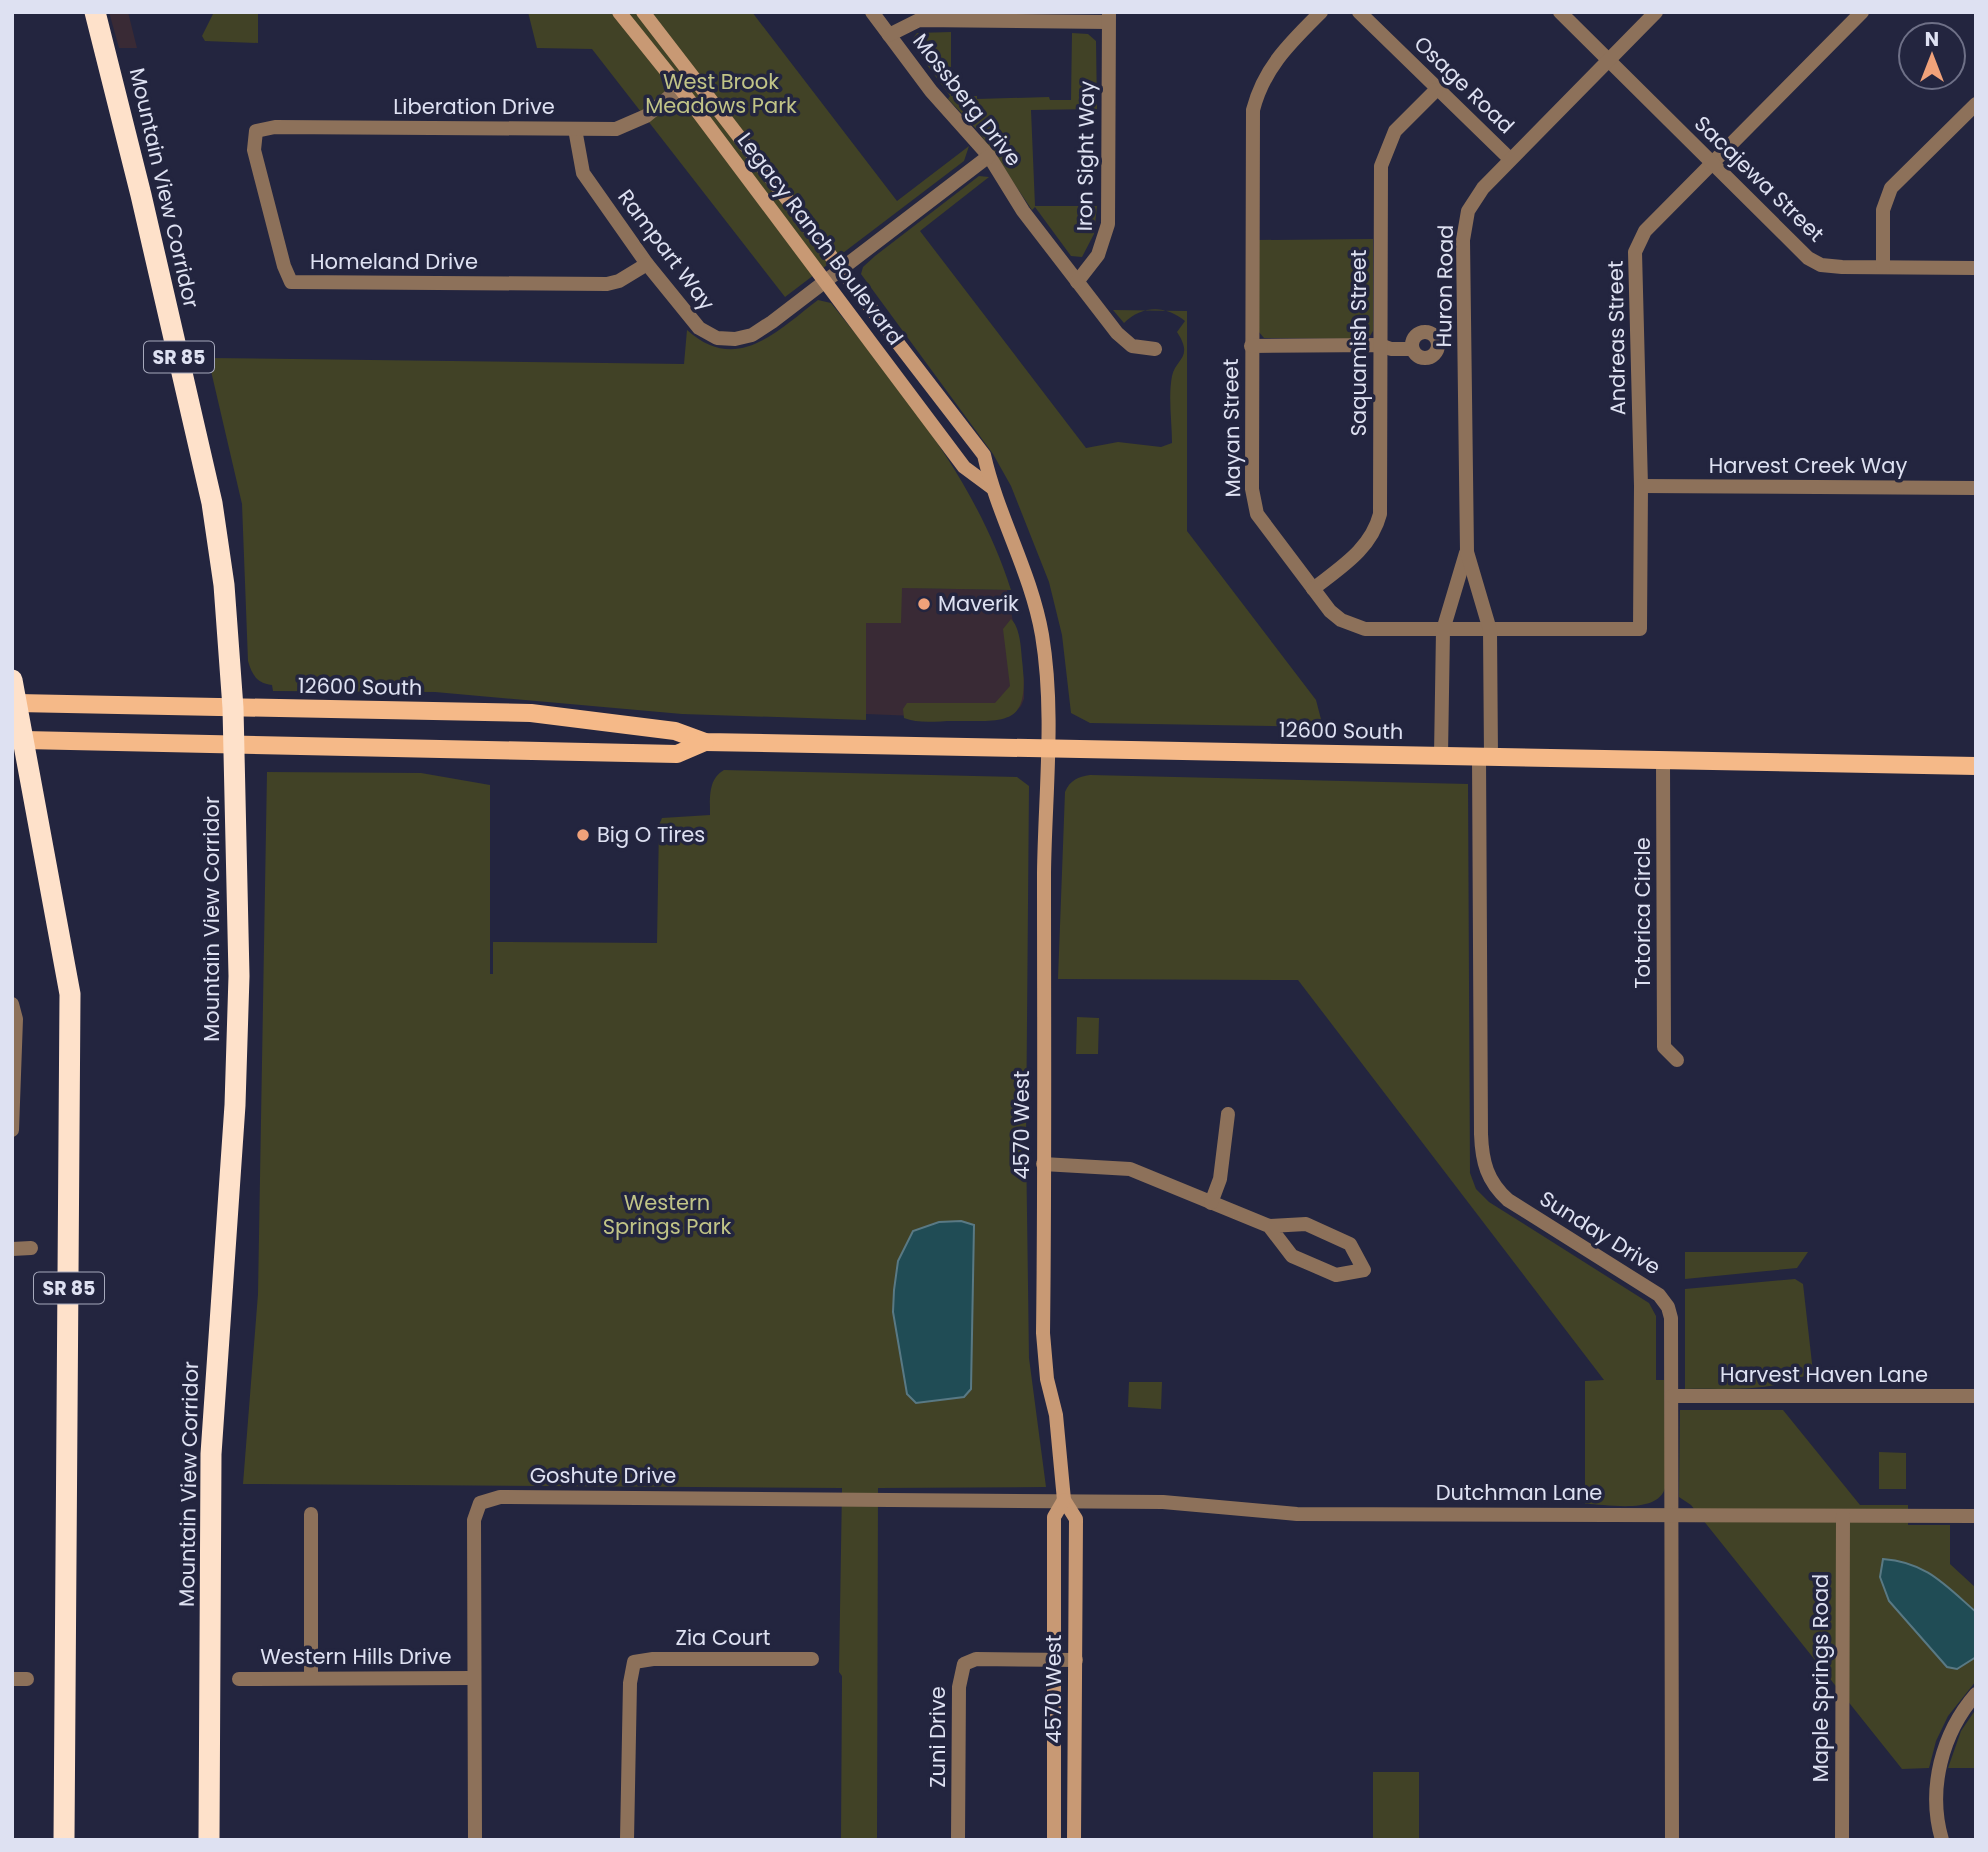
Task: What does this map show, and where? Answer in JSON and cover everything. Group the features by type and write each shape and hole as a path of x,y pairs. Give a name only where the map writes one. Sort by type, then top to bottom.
{"highway":[{"name":"Mountain View Corridor","path":"94,12 145,209 212,503 224,585 233,708 239,988 235,1105 211,1454 209,1840"},
{"name":"SR 85","path":"12,680 18,740 70,994 64,1840"}],"main road":[{"name":"12600 South","path":"15,703 531,713 675,731 705,742 1976,766"},
{"name":"12600 South","path":"18,740 677,754 705,742"}],"street":[{"name":"Legacy Ranch Boulevard","path":"619,12 984,455 991,487 1030,585 1042,636 1048,711 1046,749"},
{"name":"Legacy Ranch Boulevard","path":"643,12 834,276 964,467 991,487"},
{"name":"Mossberg Drive","path":"872,12 931,91 989,156 1023,211 1124,341 1132,346 1155,349"},
{"name":"Mayan Street","path":"1321,12 1272,63 1259,87 1253,110 1252,489 1257,513 1330,611 1353,626 1443,630 1640,629"},
{"name":"Osage Road","path":"1359,12 1436,90 1510,159"},
{"name":"Sacajewa Street","path":"1560,12 1808,258 1821,265 1976,268"},
{"name":"Huron Road","path":"1485,756 1490,630 1467,552 1463,240 1468,211 1483,188 1510,159 1656,12"},
{"name":"Andreas Street","path":"1640,629 1641,485 1635,252 1645,231 1862,12"},
{"path":"889,35 919,20 1108,17"},
{"name":"Iron Sight Way","path":"1077,282 1098,255 1108,224 1108,17"},
{"name":"Liberation Drive","path":"256,131 275,127 615,129 635,123 680,88"},
{"name":"Saquamish Street","path":"1313,589 1366,546 1376,530 1380,513 1381,166 1395,131 1436,90"},
{"path":"1883,267 1884,210 1891,188 1976,104"},
{"name":"Rampart Way","path":"575,129 583,173 647,264 699,328 717,338 735,339 752,335 834,276 989,156"},
{"name":"Homeland Drive","path":"256,131 254,150 284,266 291,282 607,284 619,281 647,264"},
{"path":"1426,331 1436,337 1438,345 1435,354 1427,358 1418,356 1412,344 1418,333 1426,331"},
{"path":"1251,346 1380,345 1390,340 1412,344"},
{"path":"1438,345 1464,344"},
{"name":"Harvest Creek Way","path":"1641,485 1976,488"},
{"name":"Huron Road","path":"1440,755 1443,630 1467,552"},
{"name":"4570 West","path":"1046,749 1043,1333 1046,1379 1056,1415 1064,1500 1076,1519 1074,1840"},
{"name":"Sunday Drive","path":"1485,756 1480,1134 1486,1172 1495,1188 1508,1200 1664,1300 1672,1330 1672,1840"},
{"name":"Totorica Circle","path":"1663,762 1664,1047 1677,1060"},
{"path":"12,1004 16,1019 12,1130"},
{"path":"1211,1203 1220,1179 1228,1114"},
{"path":"1043,1164 1130,1169 1269,1226 1306,1224 1350,1244 1364,1270 1336,1275 1292,1256 1269,1226"},
{"path":"12,1249 31,1248"},
{"name":"Harvest Haven Lane","path":"1672,1396 1976,1396"},
{"name":"Goshute Drive","path":"475,1840 474,1520 480,1503 500,1497 1064,1500"},
{"name":"4570 West","path":"1054,1840 1054,1517 1064,1500"},
{"name":"Dutchman Lane","path":"1064,1500 1163,1502 1297,1514 1672,1513 1976,1516"},
{"path":"311,1514 311,1678"},
{"name":"Maple Springs Road","path":"1842,1840 1843,1516"},
{"name":"Zia Court","path":"627,1840 630,1684 634,1662 653,1659 812,1659"},
{"name":"Zuni Drive","path":"958,1840 959,1687 964,1664 975,1659 1076,1660"},
{"name":"Western Hills Drive","path":"239,1679 473,1678"},
{"path":"1941,1840 1936,1804 1941,1761 1948,1737 1976,1694"}],"shaded area":[{"path":"109,12 128,12 137,48 119,48"},
{"path":"866,587 1007,590 1024,679 1024,699 1021,706 1015,712 964,718 866,714"},
{"path":"961,1221 974,1225 971,1389 964,1397 916,1403 907,1394 893,1312 898,1261 913,1231 939,1222"},
{"path":"1883,1559 1911,1565 1934,1576 1976,1612 1976,1657 1957,1669 1947,1667 1889,1601 1880,1577"}],"green space":[{"path":"214,12 258,12 258,43 205,41 202,36"},
{"name":"West Brook Meadows Park","path":"528,12 752,12 897,201 969,146 964,161 785,297 592,49 537,48"},
{"path":"951,32 951,96 977,96 977,99 1049,97 1050,100 1071,100 1072,33 1088,34 1096,41 1097,109 1031,110 1035,206 1097,206 1094,234 1082,257 1071,256 1035,207 1032,210 979,132 948,99 950,96 910,42 917,33"},
{"path":"979,176 989,177 920,231 1086,448 1118,442 1161,447 1172,443 1171,384 1174,370 1184,353 1177,332 1185,321 1165,311 1187,311 1187,531 1316,700 1323,727 1090,723 1071,713 1062,635 1049,582 1011,486 993,454 861,274 863,267 875,256"},
{"path":"1373,239 1373,331 1368,339 1264,338 1258,331 1257,240"},
{"path":"818,300 831,303 934,439 978,511 1011,590 902,588 901,623 866,623 866,720 682,714 435,692 273,691 272,685 262,682 253,674 248,661 242,504 208,358 684,364 687,330 705,343 723,349 740,348 756,344 772,335"},
{"path":"1113,310 1146,310 1124,323"},
{"path":"1011,619 1020,638 1024,682 1018,708 1012,715 989,721 922,722 904,718 903,709 907,703 995,703 1010,686 1003,629"},
{"name":"Western Springs Park","path":"724,770 1017,777 1029,786 1026,1140 1029,1358 1046,1487 878,1488 877,1840 841,1840 842,1676 839,1672 842,1488 243,1484 258,1294 267,772 421,773 490,785 490,974 493,974 493,942 657,943 659,825 662,818 710,815 713,784 715,778"},
{"path":"1090,775 1468,784 1470,1173 1476,1189 1489,1202 1649,1303 1656,1316 1656,1380 1664,1380 1666,1483 1663,1493 1655,1500 1633,1506 1585,1504 1585,1381 1604,1380 1298,980 1058,979 1065,792 1075,780"},
{"path":"1077,1017 1099,1018 1098,1054 1076,1054"},
{"path":"1685,1252 1808,1252 1797,1268 1685,1279"},
{"path":"1795,1279 1803,1284 1813,1372 1798,1379 1767,1386 1685,1389 1685,1289"},
{"path":"1129,1382 1162,1382 1161,1409 1128,1407"},
{"path":"1680,1410 1783,1410 1860,1505 1908,1505 1908,1525 1950,1525 1950,1564 1976,1588 1976,1681 1948,1716 1936,1741 1929,1768 1902,1769 1691,1505 1679,1497"},
{"path":"1879,1452 1906,1453 1906,1489 1879,1489"},
{"path":"1976,1709 1976,1768 1948,1768 1961,1731"},
{"path":"1373,1772 1419,1772 1419,1840 1373,1840"}],"place":[{"name":"Maverik","path":"924,604"},
{"name":"Big O Tires","path":"583,835"}]}
